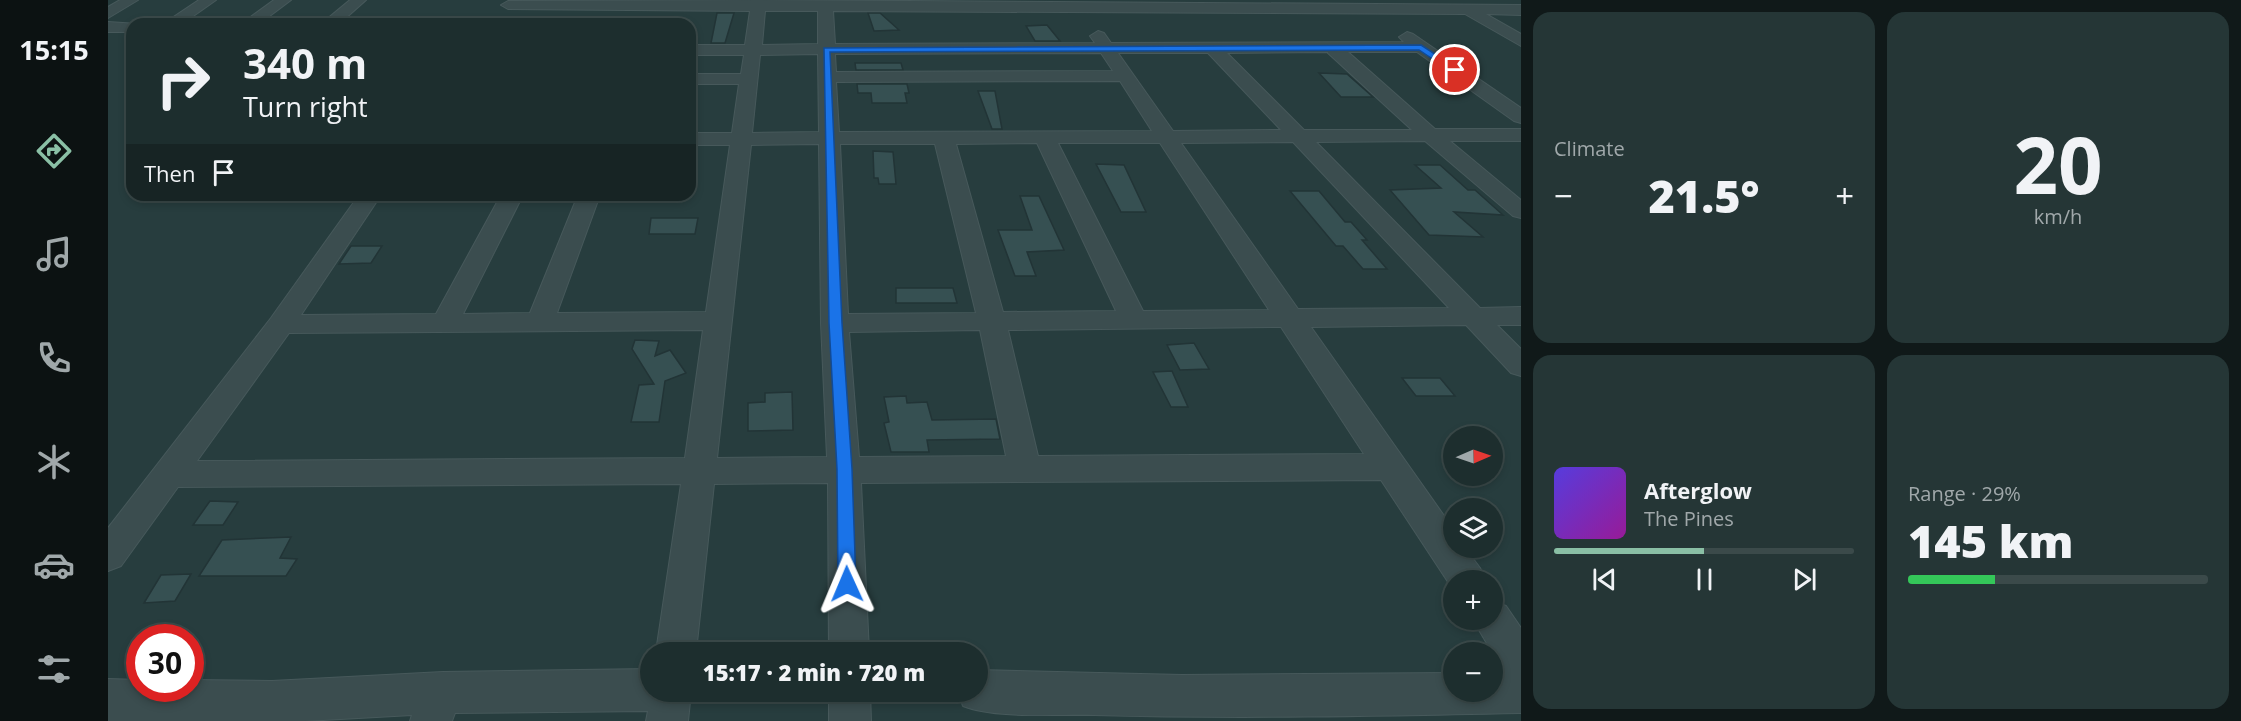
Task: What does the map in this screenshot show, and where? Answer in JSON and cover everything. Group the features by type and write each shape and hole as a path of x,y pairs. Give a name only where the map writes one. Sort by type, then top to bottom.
{"street":[{"path":"108,13 131,0"},
{"path":"180,18 209,0"},
{"path":"258,18 284,0"},
{"path":"336,18 359,0"},
{"path":"1451,0 1521,40"},
{"path":"506,6 578,5 703,11 758,3 1015,3 1360,5 1521,10"},
{"path":"677,642 758,3"},
{"path":"825,3 835,323 844,469 849,642"},
{"path":"915,3 937,77"},
{"path":"570,18 578,5"},
{"path":"1094,5 1107,50 1460,570"},
{"path":"1360,5 1521,117"},
{"path":"108,27 126,27"},
{"path":"696,46 752,50 1421,47"},
{"path":"1214,49 1521,366"},
{"path":"1334,49 1431,136 1521,211"},
{"path":"827,77 1124,76"},
{"path":"696,79 748,79"},
{"path":"696,139 1521,135"},
{"path":"944,138 992,321 1025,468"},
{"path":"1046,138 1134,320"},
{"path":"108,555 281,324 366,201"},
{"path":"444,324 509,201"},
{"path":"540,322 588,201"},
{"path":"835,323 1521,316"},
{"path":"281,324 718,321"},
{"path":"168,474 1392,467"},
{"path":"1499,630 1521,662"},
{"path":"108,700 267,712 437,707 640,691"},
{"path":"988,692 1108,709 1306,710 1521,692"},
{"path":"667,721 670,702"},
{"path":"850,702 850,721"}],"building":[{"path":"717,13 734,13 725,43 711,43"},
{"path":"868,13 880,13 899,30 874,31"},
{"path":"1047,25 1060,41 1035,41 1026,26"},
{"path":"855,63 901,63 903,70 856,70"},
{"path":"1319,73 1347,74 1373,97 1341,97"},
{"path":"857,84 907,84 909,93 905,93 907,103 872,103 871,93 858,93"},
{"path":"978,91 995,91 1002,129 992,129"},
{"path":"873,151 893,152 896,184 879,184 878,178 874,178"},
{"path":"1096,164 1124,165 1146,212 1121,212"},
{"path":"1415,165 1440,165 1468,190 1475,190 1503,215 1454,212 1483,237 1429,235 1390,190 1441,188"},
{"path":"1290,191 1319,191 1345,222 1351,222 1367,240 1362,240 1387,269 1363,269 1343,246 1336,246"},
{"path":"1020,196 1039,196 1064,250 1027,252 1036,276 1015,276 998,230 1032,230"},
{"path":"651,218 698,218 695,234 649,234"},
{"path":"351,246 382,246 371,263 339,264"},
{"path":"896,288 953,288 957,303 896,303"},
{"path":"635,340 659,341 655,356 670,350 686,373 665,381 659,422 631,422 639,385 654,384 632,349"},
{"path":"1194,343 1209,369 1180,370 1167,345"},
{"path":"1172,371 1188,407 1171,407 1153,372"},
{"path":"1402,378 1440,378 1455,396 1416,396"},
{"path":"792,392 793,430 748,431 748,403 765,402 765,393"},
{"path":"906,396 907,403 927,402 932,420 996,419 1000,439 927,440 929,452 891,452 884,423 889,422 884,397"},
{"path":"210,501 238,502 223,525 193,525"},
{"path":"291,537 280,558 297,559 286,576 199,576 222,540"},
{"path":"191,574 175,601 144,603 161,575"}],"route":[{"path":"847,584 826,50 1421,47 1455,70"}]}
